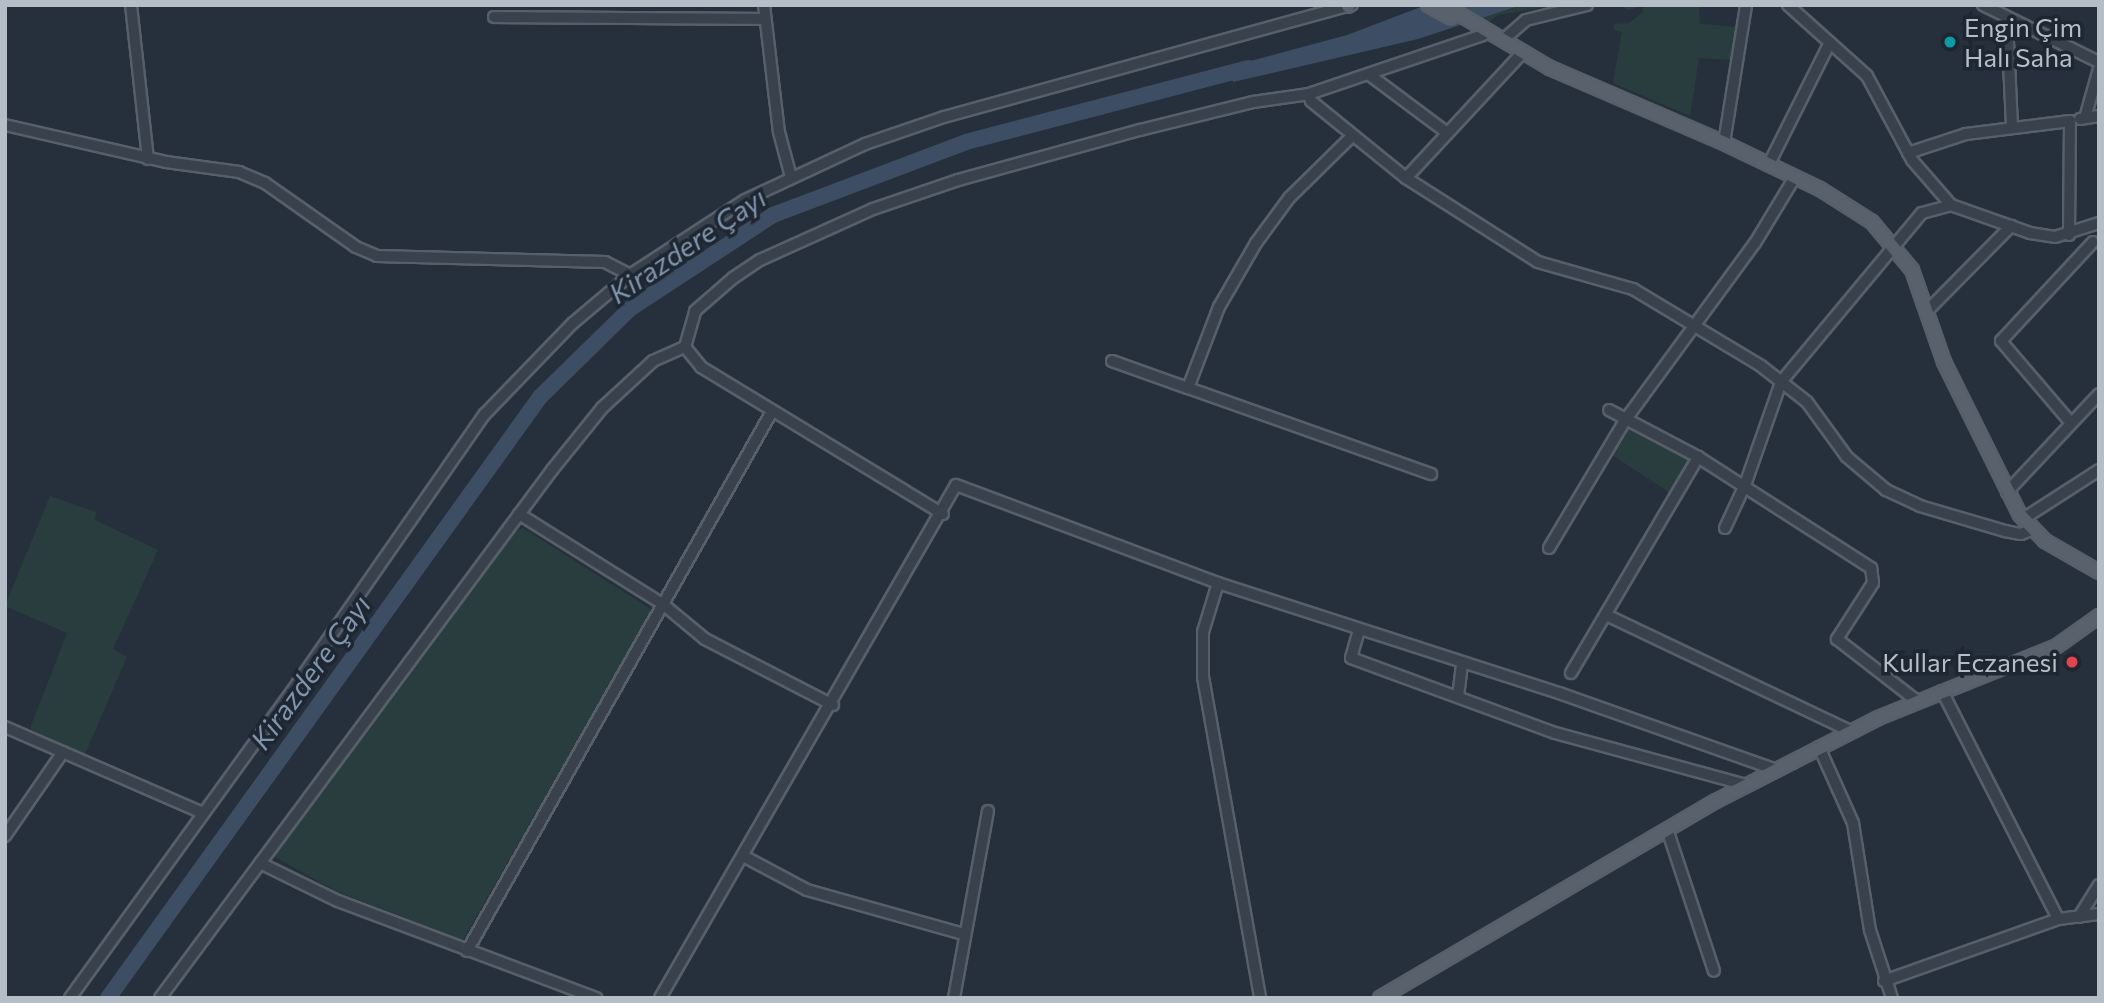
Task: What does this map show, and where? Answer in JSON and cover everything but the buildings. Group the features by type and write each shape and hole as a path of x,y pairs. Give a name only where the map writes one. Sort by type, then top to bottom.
{"main road":[{"path":"1428,5 1503,40 1522,53 1769,164 1853,208 1895,245 1912,270 1928,309 1944,362 2007,492 2023,519 2031,530 2099,572"},
{"path":"1444,5 1478,29"},
{"path":"1380,998 1747,785 1850,731 1917,701 2057,646 2099,616"}],"street":[{"path":"131,5 148,159"},
{"path":"764,5 782,147 791,177"},
{"path":"1503,40 1526,20 1587,5"},
{"path":"1724,143 1746,5"},
{"path":"1788,5 1874,86 1908,153 1951,205 2038,235 2069,235 2099,223"},
{"path":"1983,5 2007,20 2099,62"},
{"path":"70,998 485,414 564,331 630,275 690,233 791,177 865,144 944,117 1350,6"},
{"path":"494,17 765,19"},
{"path":"2007,20 2012,125"},
{"path":"685,347 695,311 733,278 772,254 873,209 958,180 1140,130 1254,102 1309,94 1371,76 1478,29"},
{"path":"1769,164 1830,42"},
{"path":"1406,178 1522,53"},
{"path":"2085,118 2099,69"},
{"path":"1371,76 1446,132"},
{"path":"1309,94 1316,108 1350,137 1406,178 1538,262 1581,277 1624,285 1696,326 1782,382 1815,411 1853,463 1886,490 1920,506 2006,531 2021,534 2031,530"},
{"path":"1908,153 2012,125 2099,116"},
{"path":"2069,235 2070,121"},
{"path":"5,125 148,159 252,176 356,247 377,256 605,262 630,275"},
{"path":"1188,388 1219,307 1256,243 1289,198 1350,137"},
{"path":"1549,548 1626,419 1696,326 1795,177"},
{"path":"1725,528 1745,485 1782,382 1922,213 1951,205"},
{"path":"1928,309 2011,226"},
{"path":"2071,423 2001,341 2096,245 2082,232"},
{"path":"685,347 701,367 771,413 943,514"},
{"path":"160,998 519,514 627,382 653,361 685,347"},
{"path":"1112,360 1432,474"},
{"path":"2007,492 2099,394"},
{"path":"1609,410 1745,485 1872,569 1868,591 1838,639 1917,701"},
{"path":"467,951 771,413"},
{"path":"1571,673 1698,457"},
{"path":"2023,519 2099,470"},
{"path":"660,998 833,705 943,514 956,485 1218,583 1776,770"},
{"path":"519,514 664,605 729,653 833,705"},
{"path":"1218,583 1203,632 1203,677 1259,998"},
{"path":"1606,615 1850,731"},
{"path":"1359,630 1351,658 1555,733 1747,785"},
{"path":"1458,697 1462,663"},
{"path":"1942,691 2058,919"},
{"path":"5,727 203,813"},
{"path":"1819,747 1853,823 1870,930 1884,981 1892,998"},
{"path":"5,836 63,752"},
{"path":"954,998 988,811"},
{"path":"1668,832 1714,971"},
{"path":"745,857 807,890 964,934"},
{"path":"260,863 319,892 467,951 596,998"},
{"path":"2079,917 2099,884"},
{"path":"1884,981 2058,919 2099,914"}],"green space":[{"path":"1521,5 1558,5 1498,15 1489,22 1481,17"},
{"path":"1623,5 1699,5 1700,24 1737,27 1733,60 1699,58 1690,116 1613,83 1622,32 1614,30 1614,24 1629,23 1643,12 1643,6 1627,10"},
{"path":"1628,429 1688,460 1672,494 1612,455"},
{"path":"50,496 96,512 95,520 158,550 113,649 127,657 85,754 30,729 67,633 5,606"},
{"path":"523,528 652,610 463,940 336,891 273,856 510,533"}],"water":[{"path":"1426,5 1521,5 1418,39 1233,82 1228,67 1347,35"}],"waterway":[{"name":"Kirazdere Çayı","path":"108,998 540,397 631,308 773,215 966,142 1248,68"}],"place":[{"name":"Engin Çim Halı Saha","path":"1950,42"},
{"name":"Kullar Eczanesi","path":"2072,662"}]}
